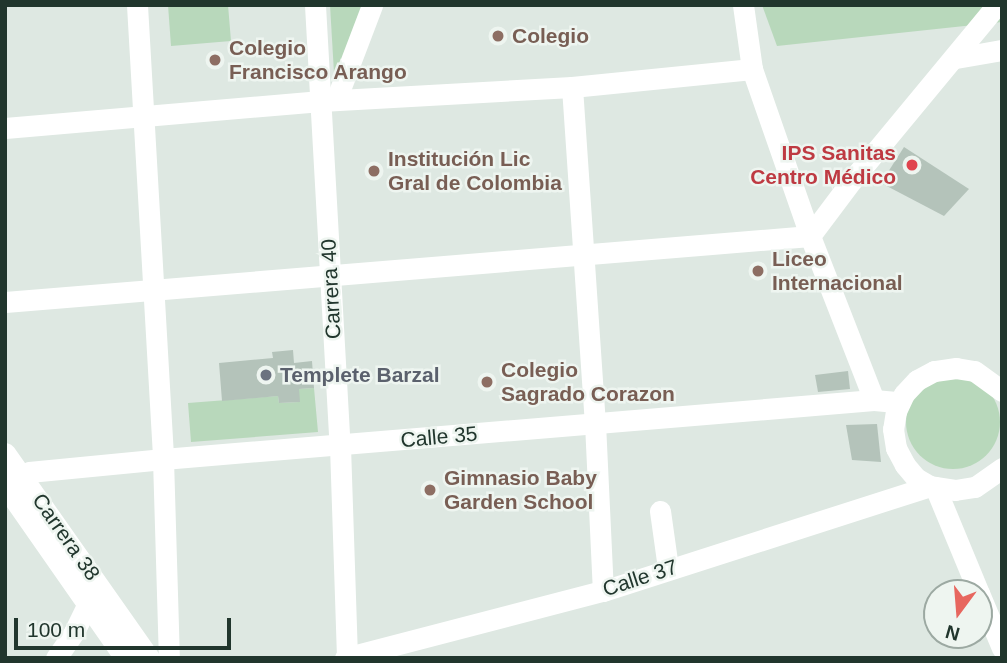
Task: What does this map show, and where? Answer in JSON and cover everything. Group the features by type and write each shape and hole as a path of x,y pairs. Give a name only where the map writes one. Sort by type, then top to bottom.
{"street":[{"path":"138,5 163,459 169,658"},
{"name":"Carrera 40","path":"315,5 329,101 331,273 340,446 346,658"},
{"path":"329,101 372,5"},
{"path":"743,5 752,68 810,236 874,400"},
{"path":"5,302 331,273 810,236 852,180 956,58 997,5"},
{"path":"956,58 1002,50"},
{"path":"5,128 329,101 572,87 752,68"},
{"path":"572,87 596,423 603,592"},
{"path":"973,579 932,486 916,478 896,448 893,429 899,402 910,387 925,375 956,368 983,375 1002,391"},
{"name":"Calle 35","path":"11,480 163,459 874,400 899,402"},
{"name":"Carrera 38","path":"5,453 11,480 87,605 125,658"},
{"name":"Calle 37","path":"346,658 603,592 668,568 932,486 955,490 975,487 1002,468"},
{"name":"Carrera 38","path":"11,480 149,658"},
{"path":"660,510 668,568"},
{"path":"56,658 74,632 87,605"},
{"path":"993,626 1002,648"}],"green space":[{"path":"168,5 228,5 231,41 171,46"},
{"path":"330,5 366,5 335,90"},
{"path":"762,5 1002,5 1002,22 777,46"},
{"path":"953,375 971,379 986,389 996,404 1000,422 996,440 986,455 971,465 953,469 935,465 920,455 910,440 906,422 910,404 920,389 935,379"},
{"path":"314,388 318,432 191,442 188,403 278,396 279,403 299,402 299,389"}],"building":[{"name":"IPS Sanitas Centro Médico","path":"904,147 969,189 944,216 881,183"},
{"name":"Templete Barzal","path":"293,350 294,363 312,361 314,388 299,389 300,402 279,403 278,396 222,401 219,363 273,358 272,352"},
{"path":"848,371 850,389 818,392 815,375"},
{"path":"877,424 881,462 852,460 846,425"}],"place":[{"name":"Colegio","path":"498,36"},
{"name":"Colegio Francisco Arango","path":"215,60"},
{"name":"IPS Sanitas Centro Médico","path":"912,165"},
{"name":"Institución Lic Gral de Colombia","path":"374,171"},
{"name":"Liceo Internacional","path":"758,271"},
{"name":"Templete Barzal","path":"266,375"},
{"name":"Colegio Sagrado Corazon","path":"487,382"},
{"name":"Gimnasio Baby Garden School","path":"430,490"}]}
